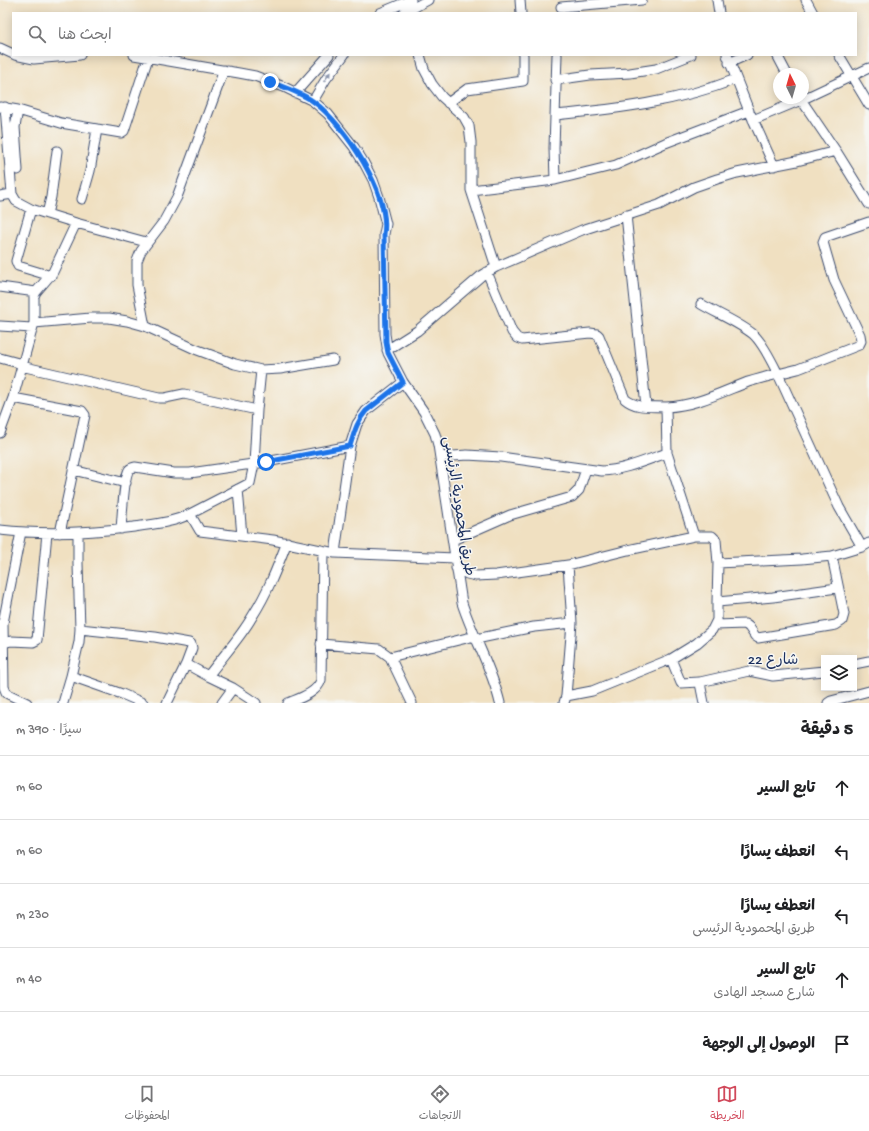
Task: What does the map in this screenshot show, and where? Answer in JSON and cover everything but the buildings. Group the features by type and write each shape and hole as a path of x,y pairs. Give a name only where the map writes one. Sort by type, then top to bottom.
{"street":[{"path":"385,12 410,7 428,0"},
{"path":"520,0 521,12"},
{"path":"561,7 642,0"},
{"path":"717,0 719,12"},
{"path":"806,0 812,12"},
{"path":"0,48 12,54"},
{"path":"19,56 34,59 68,56"},
{"path":"139,56 255,76 314,101 326,79 343,56"},
{"path":"295,93 328,56"},
{"path":"420,56 428,77 437,91 464,117 469,126 471,142 471,190 496,267"},
{"path":"448,103 464,90 523,81 523,56"},
{"path":"554,180 554,115 557,56"},
{"path":"555,80 656,69 688,56"},
{"path":"742,56 728,59 774,166"},
{"path":"778,56 784,68"},
{"path":"840,56 869,105"},
{"path":"146,242 31,209 16,201 12,194 2,107 18,110 61,124 121,133 124,131 148,58"},
{"path":"809,95 869,68"},
{"path":"145,326 137,285 137,261 146,242 164,221 177,197 224,70"},
{"path":"554,115 620,108 676,98 736,80"},
{"name":"طريق المحمودية الرئيسى","path":"314,101 328,114 354,147 364,163 379,197 386,224 384,234 385,338 387,350 403,382 424,412 435,434 440,457 453,540 458,586 462,603 491,673 500,703"},
{"path":"753,120 789,104"},
{"path":"803,104 836,151 869,204"},
{"path":"18,110 15,127 18,170"},
{"path":"471,190 554,180 616,165 665,143 749,110"},
{"path":"82,199 90,170 97,129"},
{"path":"47,214 51,197 57,151"},
{"path":"387,350 417,331 487,272 496,267 582,230 659,205 694,187 717,179 737,173 836,151"},
{"path":"0,196 12,194"},
{"path":"31,209 16,261 18,266 50,276"},
{"path":"626,215 646,406"},
{"path":"487,272 512,332 517,338 522,340 590,333 597,334 602,341 625,399 633,404 646,406 675,406 694,402 750,382 798,369 861,344 860,335 834,280 823,242 825,236 869,222"},
{"path":"0,433 13,398 33,326 33,305 36,292 50,276 76,223"},
{"path":"0,287 36,292"},
{"path":"701,304 741,326 754,335 760,342 778,374 839,507 866,545 832,556 808,559 718,563"},
{"path":"0,326 33,326 91,318 109,318 145,326 195,349 244,367 261,370 280,369 333,360"},
{"path":"0,358 22,365 159,398 184,394 257,410"},
{"path":"0,530 60,533 121,529 170,521 190,514 250,483 254,464 261,370"},
{"path":"335,553 350,446 356,424 366,411 403,382"},
{"path":"13,398 82,411 84,413 85,417 60,533"},
{"path":"666,407 667,453 694,536"},
{"path":"121,529 128,470 135,467 174,473 190,473 254,464 350,446"},
{"path":"440,457 468,455 501,457 602,471 624,468 667,453"},
{"path":"453,540 510,515 572,497 579,490 586,468"},
{"path":"73,470 126,483"},
{"path":"238,489 242,536"},
{"path":"190,514 202,532 287,542 335,553 456,563 468,574 476,576 568,565 628,550 694,536 706,535 714,537 717,545 718,617 716,625 708,635 671,659 592,691 565,700 572,623 568,565"},
{"path":"21,532 3,623 1,644 5,690 8,694 27,703"},
{"path":"63,703 71,676 80,629 78,532"},
{"path":"1,644 11,641 34,642 37,640 47,533"},
{"path":"208,676 253,617 267,590 287,542"},
{"path":"288,703 313,691 320,684 323,551"},
{"path":"716,625 745,624 758,638 836,625 842,621 844,614 837,588 832,556"},
{"path":"717,602 772,598 837,588"},
{"path":"390,657 475,637 534,627 572,623"},
{"path":"80,629 155,637 192,644 186,664 167,703"},
{"path":"321,644 379,649 390,657 412,703"},
{"name":"شارع 22","path":"671,659 681,683 700,682 749,671 773,676 821,671"},
{"path":"857,663 869,661"},
{"path":"186,664 233,688 256,703"},
{"path":"71,676 143,703"},
{"path":"700,682 704,703"},
{"path":"222,703 233,688"},
{"path":"828,703 869,691"}],"route":[{"path":"266,462 350,446 356,424 361,416 403,382 388,353 386,342 384,234 386,224 379,197 372,180 354,147 328,114 314,101 270,82"}]}
